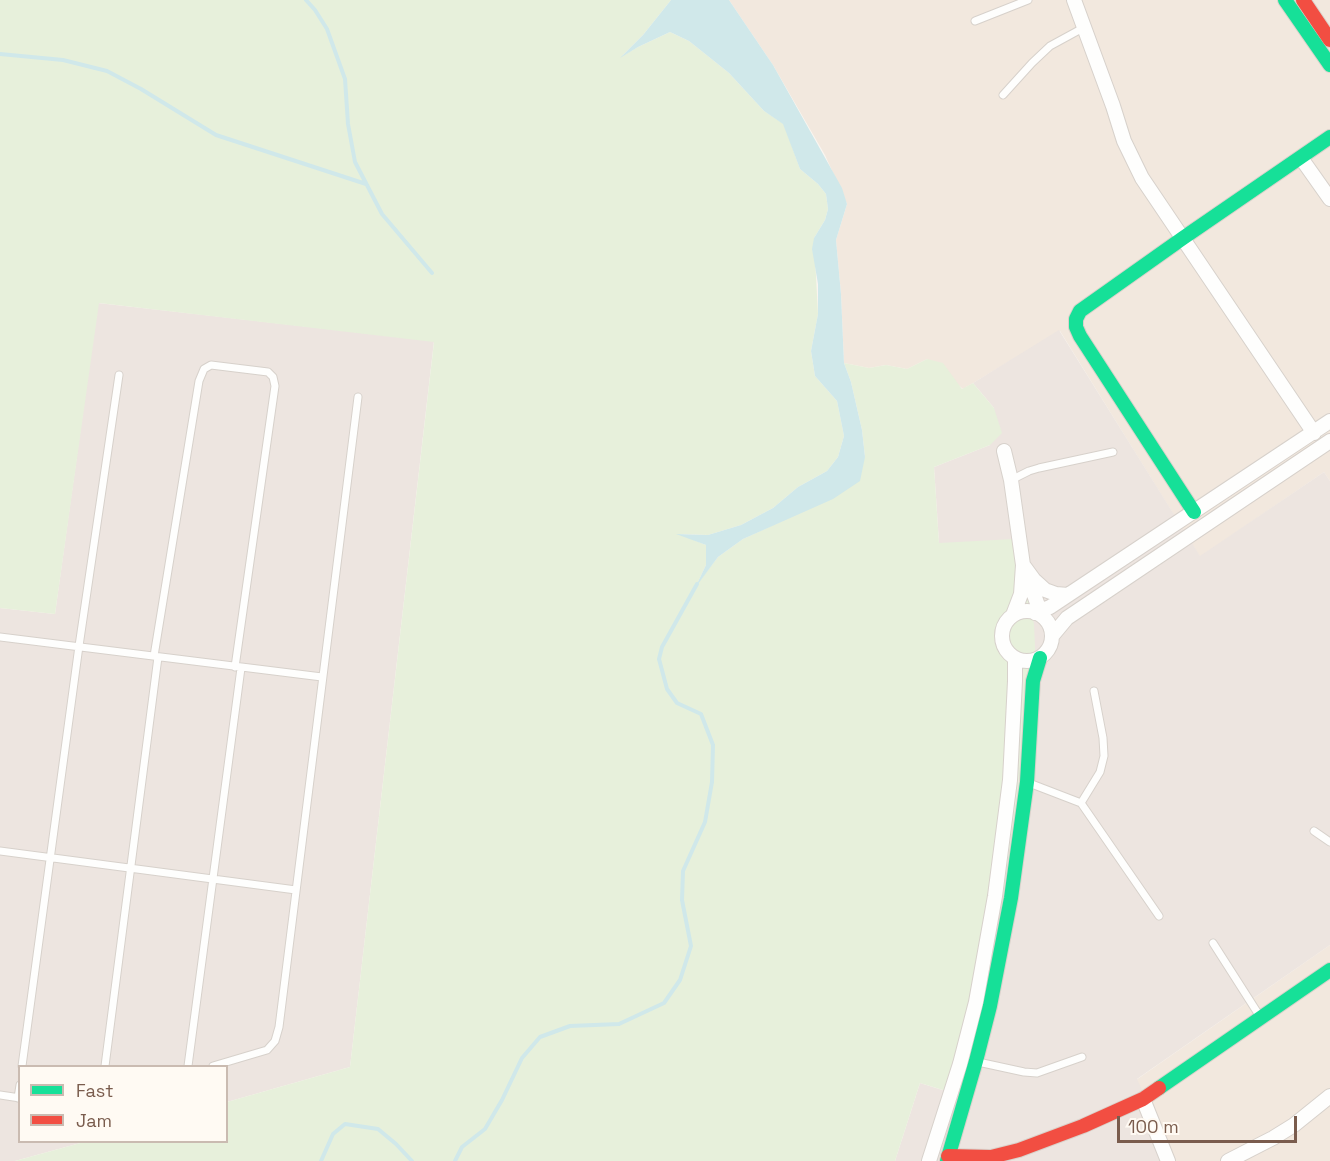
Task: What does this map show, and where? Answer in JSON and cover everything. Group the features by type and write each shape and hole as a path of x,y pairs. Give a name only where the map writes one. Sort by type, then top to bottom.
{"street":[{"path":"1074,0 1124,141 1142,178 1314,433"},
{"path":"1285,0 1330,65"},
{"path":"1303,0 1330,40"},
{"path":"1194,512 1080,336 1076,327 1076,319 1080,310 1330,137"},
{"path":"1301,158 1330,199"},
{"path":"1328,447 1067,618 1052,636 1050,646 1040,658 1025,662 1007,652 1002,638 1004,627 1013,615 1038,612 1050,607 1330,422"},
{"path":"1004,451 1011,480 1023,565 1038,612 1047,622 1052,636"},
{"path":"1023,565 1034,580 1046,590 1068,596"},
{"path":"1013,615 1021,594 1023,565"},
{"path":"929,1161 960,1064 976,1002 995,896 1011,780 1015,658"},
{"path":"1040,658 1033,681 1027,782 1011,898 990,1006 947,1158 991,1157 1019,1150 1083,1126 1143,1099 1330,970"},
{"path":"1228,1161 1280,1134 1330,1096"},
{"path":"1143,1099 1168,1161"}],"lane":[{"path":"975,21 1028,0"},
{"path":"1003,95 1050,46 1083,28"},
{"path":"105,1065 156,656 199,381 204,369 211,365 268,372 273,376 275,386 188,1065"},
{"path":"22,1065 79,646 119,375"},
{"path":"216,1065 267,1050 275,1041 279,1027 358,397"},
{"path":"1011,480 1029,471 1113,452"},
{"path":"0,637 322,677"},
{"path":"1082,803 1100,772 1104,756 1094,691"},
{"path":"1027,782 1082,803 1159,916"},
{"path":"1314,831 1330,843"},
{"path":"0,851 296,890"},
{"path":"1213,943 1261,1017"},
{"path":"976,1061 1037,1073 1083,1057"},
{"path":"0,1095 18,1098"}],"shaded area":[{"path":"729,0 1330,0 1330,481 1324,472 1200,557 1060,331 963,389 927,359 907,369 886,365 869,368 844,363 836,240 847,204 825,155 773,65"},
{"path":"98,303 434,341 350,1067 228,1102 228,1065 18,1065 18,1143 80,1143 15,1161 0,1161 0,608 55,614"},
{"path":"1059,330 1200,556 1324,472 1330,481 1330,945 1137,1079 1174,1161 895,1161 920,1083 965,1097 934,467 990,445 994,408 973,383"},
{"path":"1330,945 1330,1161 1174,1161 1136,1080"}],"green space":[{"path":"0,0 671,0 643,35 622,56 670,32 689,41 729,73 764,111 784,124 800,169 826,194 828,209 825,220 814,238 818,314 811,351 815,376 837,401 844,436 838,457 827,471 798,487 773,508 741,525 708,535 679,534 706,545 706,565 697,584 718,557 743,539 782,521 865,457 862,430 851,382 844,363 869,368 886,365 907,369 927,359 943,363 962,389 973,383 994,408 1002,433 990,445 934,467 939,543 1014,539 1034,624 1036,669 1023,815 966,1097 920,1083 895,1161 15,1161 80,1143 228,1143 228,1102 350,1067 434,342 99,303 55,614 0,608"}],"water":[{"path":"671,0 729,0 773,65 842,188 847,204 836,240 844,363 851,382 862,430 865,457 860,481 833,499 743,539 718,557 695,588 706,565 706,545 676,534 708,535 741,525 773,508 798,487 827,471 838,457 844,436 837,401 815,376 811,351 818,314 818,284 812,249 814,238 825,220 828,209 826,194 800,169 783,124 764,111 729,73 689,41 670,32 620,58 643,35"}],"waterway":[{"path":"306,0 327,29 345,79 348,124 355,162 382,214 432,273"},
{"path":"0,54 63,60 107,71 216,135 366,184"},
{"path":"455,1161 462,1147 485,1129 522,1058 540,1037 570,1026 619,1024 664,1003 680,980 691,946 682,900 683,871 705,822 712,782 713,745 701,714 677,703 667,689 659,659 662,647 697,584"},
{"path":"321,1161 333,1134 345,1124 378,1129 412,1161"}],"traffic: fast":[{"path":"1285,0 1330,65"},
{"path":"1194,512 1080,336 1076,327 1076,319 1080,311 1330,137"},
{"path":"947,1161 990,1006 1011,898 1027,782 1033,681 1040,658"},
{"path":"1159,1088 1330,970"}],"traffic: jam":[{"path":"1303,0 1330,40"},
{"path":"948,1156 991,1157 1019,1150 1083,1126 1143,1099 1159,1088"}]}
